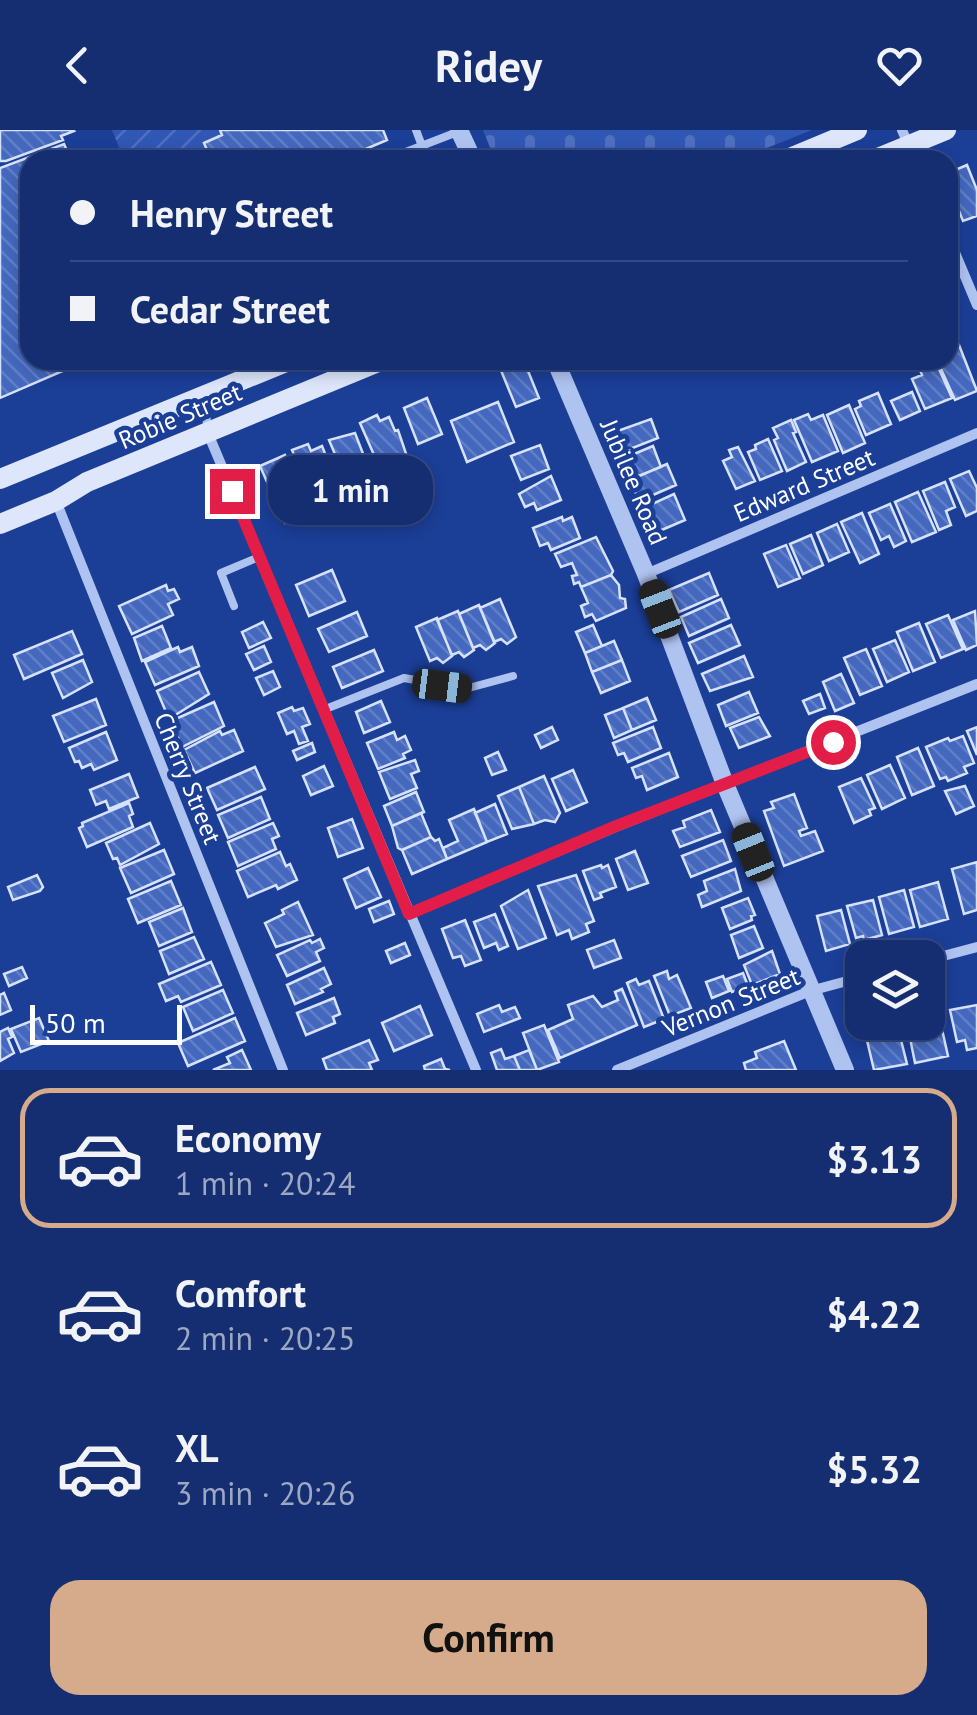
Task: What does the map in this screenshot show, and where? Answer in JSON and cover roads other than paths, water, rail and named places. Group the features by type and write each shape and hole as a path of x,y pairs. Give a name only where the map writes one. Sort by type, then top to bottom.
{"main road":[{"path":"809,150 857,130"},
{"path":"909,145 946,130"},
{"name":"Robie Street","path":"0,480 267,370"},
{"name":"Robie Street","path":"0,524 56,501 87,482 358,370"}],"street":[{"path":"958,260 977,305"},
{"name":"Jubilee Road","path":"559,370 646,574 725,784 844,1070"},
{"path":"207,431 476,1070"},
{"name":"Edward Street","path":"646,574 977,433"},
{"name":"Cherry Street","path":"56,501 283,1070"},
{"path":"409,914 977,684"},
{"path":"945,955 977,946"},
{"name":"Vernon Street","path":"617,1070 810,991 845,982"}],"lane":[{"path":"416,130 422,146"},
{"path":"411,150 460,131"},
{"path":"206,395 207,431"},
{"path":"234,606 221,573 258,556"},
{"path":"323,710 404,678 464,689 513,676"}]}
